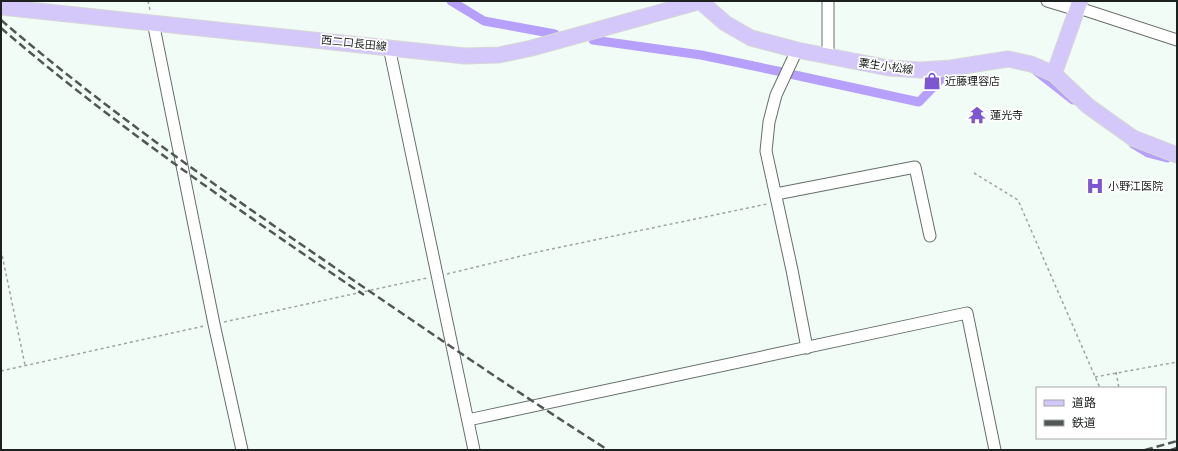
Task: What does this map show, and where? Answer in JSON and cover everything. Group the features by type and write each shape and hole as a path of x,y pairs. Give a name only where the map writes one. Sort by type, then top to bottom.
{"main road":[{"name":"粟生小松線","path":"700,1 738,32 751,38 828,57 889,68 920,70 951,68 1008,59 1031,64 1054,74 1088,106 1132,138 1177,155"},
{"name":"西二口長田線","path":"1,7 465,56 499,55 532,48 700,1"},
{"path":"1054,74 1079,6"}],"street":[{"path":"828,1 828,57"},
{"path":"1048,1 1079,6 1082,9 1177,40"},
{"path":"153,22 214,324 242,450"},
{"path":"389,47 474,450"},
{"path":"797,50 776,95 769,122 766,151 807,348"},
{"path":"777,198 915,167 930,236"},
{"path":"468,420 967,313 995,450"}],"path":[{"path":"974,173 1018,200 1100,387"},
{"path":"1,370 437,276 777,198"},
{"path":"1,250 25,365"},
{"path":"1095,376 1177,362"},
{"path":"1116,372 1119,387"}],"waterway":[{"path":"451,1 484,21 555,34"},
{"path":"593,40 701,55 782,72"},
{"path":"1036,71 1073,100"},
{"path":"790,74 919,102 946,74 955,72"},
{"path":"1133,144 1148,153 1167,158"}],"railway":[{"path":"1,20 81,86 206,178 436,337 608,450"},
{"path":"1,28 88,99 179,167 364,295"},
{"path":"1145,450 1177,441"},
{"path":"1171,450 1177,448"}],"place":[{"name":"近藤理容店","path":"932,81"},
{"name":"蓮光寺","path":"977,115"},
{"name":"小野江医院","path":"1095,186"}]}
